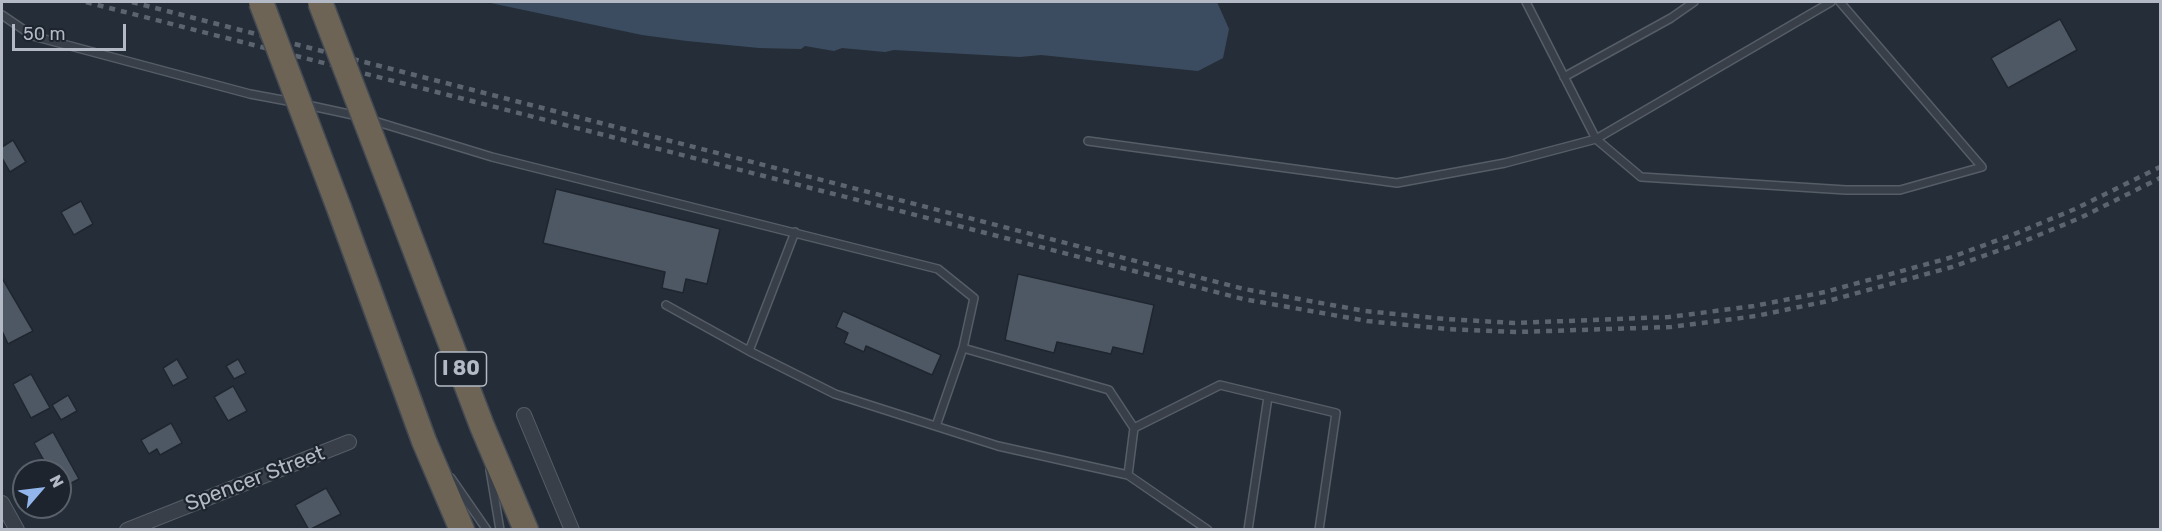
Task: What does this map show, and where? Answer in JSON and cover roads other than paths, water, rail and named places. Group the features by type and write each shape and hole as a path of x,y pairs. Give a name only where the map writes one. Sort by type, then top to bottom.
{"highway":[{"name":"I 80","path":"261,2 424,441 462,530"},
{"name":"I 80","path":"320,2 482,426 526,530"}],"street":[{"path":"524,415 572,530"},
{"name":"Spencer Street","path":"127,530 349,442"},
{"path":"2,503 17,530"}],"lane":[{"path":"1526,2 1596,139 1641,177 1846,190 1900,190 1982,167 1840,2"},
{"path":"1564,77 1671,18 1694,2"},
{"path":"1088,141 1396,183 1504,164 1596,139 1831,2"},
{"path":"2,15 33,36 250,94 355,115 492,157 938,269 974,298 963,348 936,426"},
{"path":"749,351 795,232"},
{"path":"666,305 749,351 835,394 998,446 1128,475 1208,530"},
{"path":"963,348 1109,390 1134,428 1128,475"},
{"path":"1134,428 1220,385 1336,413 1319,530"},
{"path":"1248,530 1268,397"},
{"path":"482,426 500,530"},
{"path":"424,441 488,530"}],"water":[{"path":"486,2 1217,2 1229,29 1223,58 1198,71 1041,55 1020,57 894,50 885,52 842,48 834,51 805,46 801,49 759,48 642,35"}],"railway":[{"path":"86,2 1243,299 1367,321 1447,329 1518,332 1671,327 1756,316 1828,301 1952,267 2017,244 2080,218 2160,178"},
{"path":"132,2 1244,289 1365,311 1445,319 1515,323 1669,317 1754,306 1825,292 1949,258 2012,235 2075,209 2160,167"}]}
